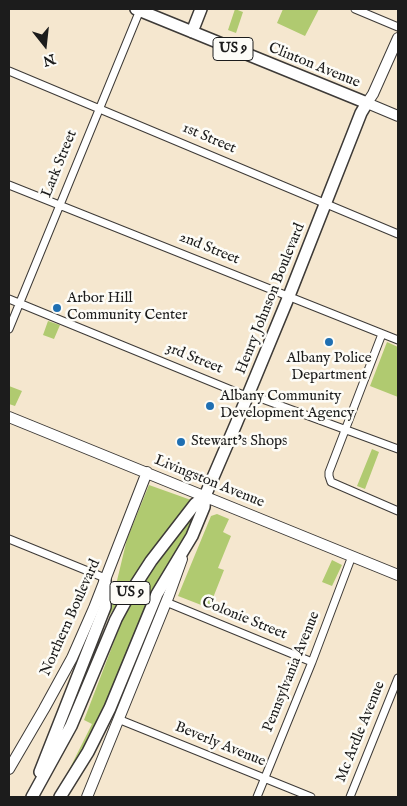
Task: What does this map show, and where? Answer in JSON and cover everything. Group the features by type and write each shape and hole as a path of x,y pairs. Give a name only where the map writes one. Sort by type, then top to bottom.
{"main road":[{"path":"192,32 201,9"},
{"name":"Clinton Avenue","path":"138,10 398,116"},
{"name":"Henry Johnson Boulevard","path":"166,602 204,507 205,496 289,296 361,113 373,94 398,38"},
{"name":"Livingston Avenue","path":"9,417 398,575"},
{"name":"Northern Boulevard","path":"9,769 72,658 147,472"},
{"name":"US 9","path":"31,797 70,726 116,619 136,583 194,504 205,496"},
{"name":"US 9","path":"60,797 95,738 110,708 151,607 186,548"},
{"path":"31,797 105,607 105,578"},
{"path":"88,795 166,602"}],"street":[{"path":"355,9 398,27"},
{"name":"Lark Street","path":"9,329 138,10"},
{"name":"1st Street","path":"9,71 398,234"},
{"name":"2nd Street","path":"9,185 398,340"},
{"name":"3rd Street","path":"9,299 248,395 346,428 398,449"},
{"path":"382,334 329,476 332,482 398,511"},
{"path":"9,539 105,578"},
{"name":"Pennsylvania Avenue","path":"257,797 312,662 352,556"},
{"name":"Colonie Street","path":"166,602 312,662"},
{"name":"Mc Ardle Avenue","path":"350,797 398,678"},
{"name":"Beverly Avenue","path":"118,719 311,797"}],"green space":[{"path":"235,9 243,12 236,33 228,30"},
{"path":"283,9 319,9 305,36 277,23"},
{"path":"48,321 60,325 54,339 43,335"},
{"path":"387,342 398,347 398,397 370,386"},
{"path":"9,386 22,391 15,406 9,404"},
{"path":"372,449 379,452 365,489 357,486"},
{"path":"149,485 191,500 140,568 109,616 106,615 114,593 127,539"},
{"path":"198,507 189,531 149,597 101,717 86,746 62,784 92,724 84,720 125,613 136,593"},
{"path":"217,514 229,519 223,532 231,536 218,568 224,570 209,608 178,596 211,516"},
{"path":"332,560 342,565 332,586 322,582"}],"place":[{"name":"Arbor Hill Community Center","path":"57,308"},
{"name":"Albany Police Department","path":"329,342"},
{"name":"Albany Community Development Agency","path":"210,406"},
{"name":"Stewart's Shops","path":"181,442"}]}
